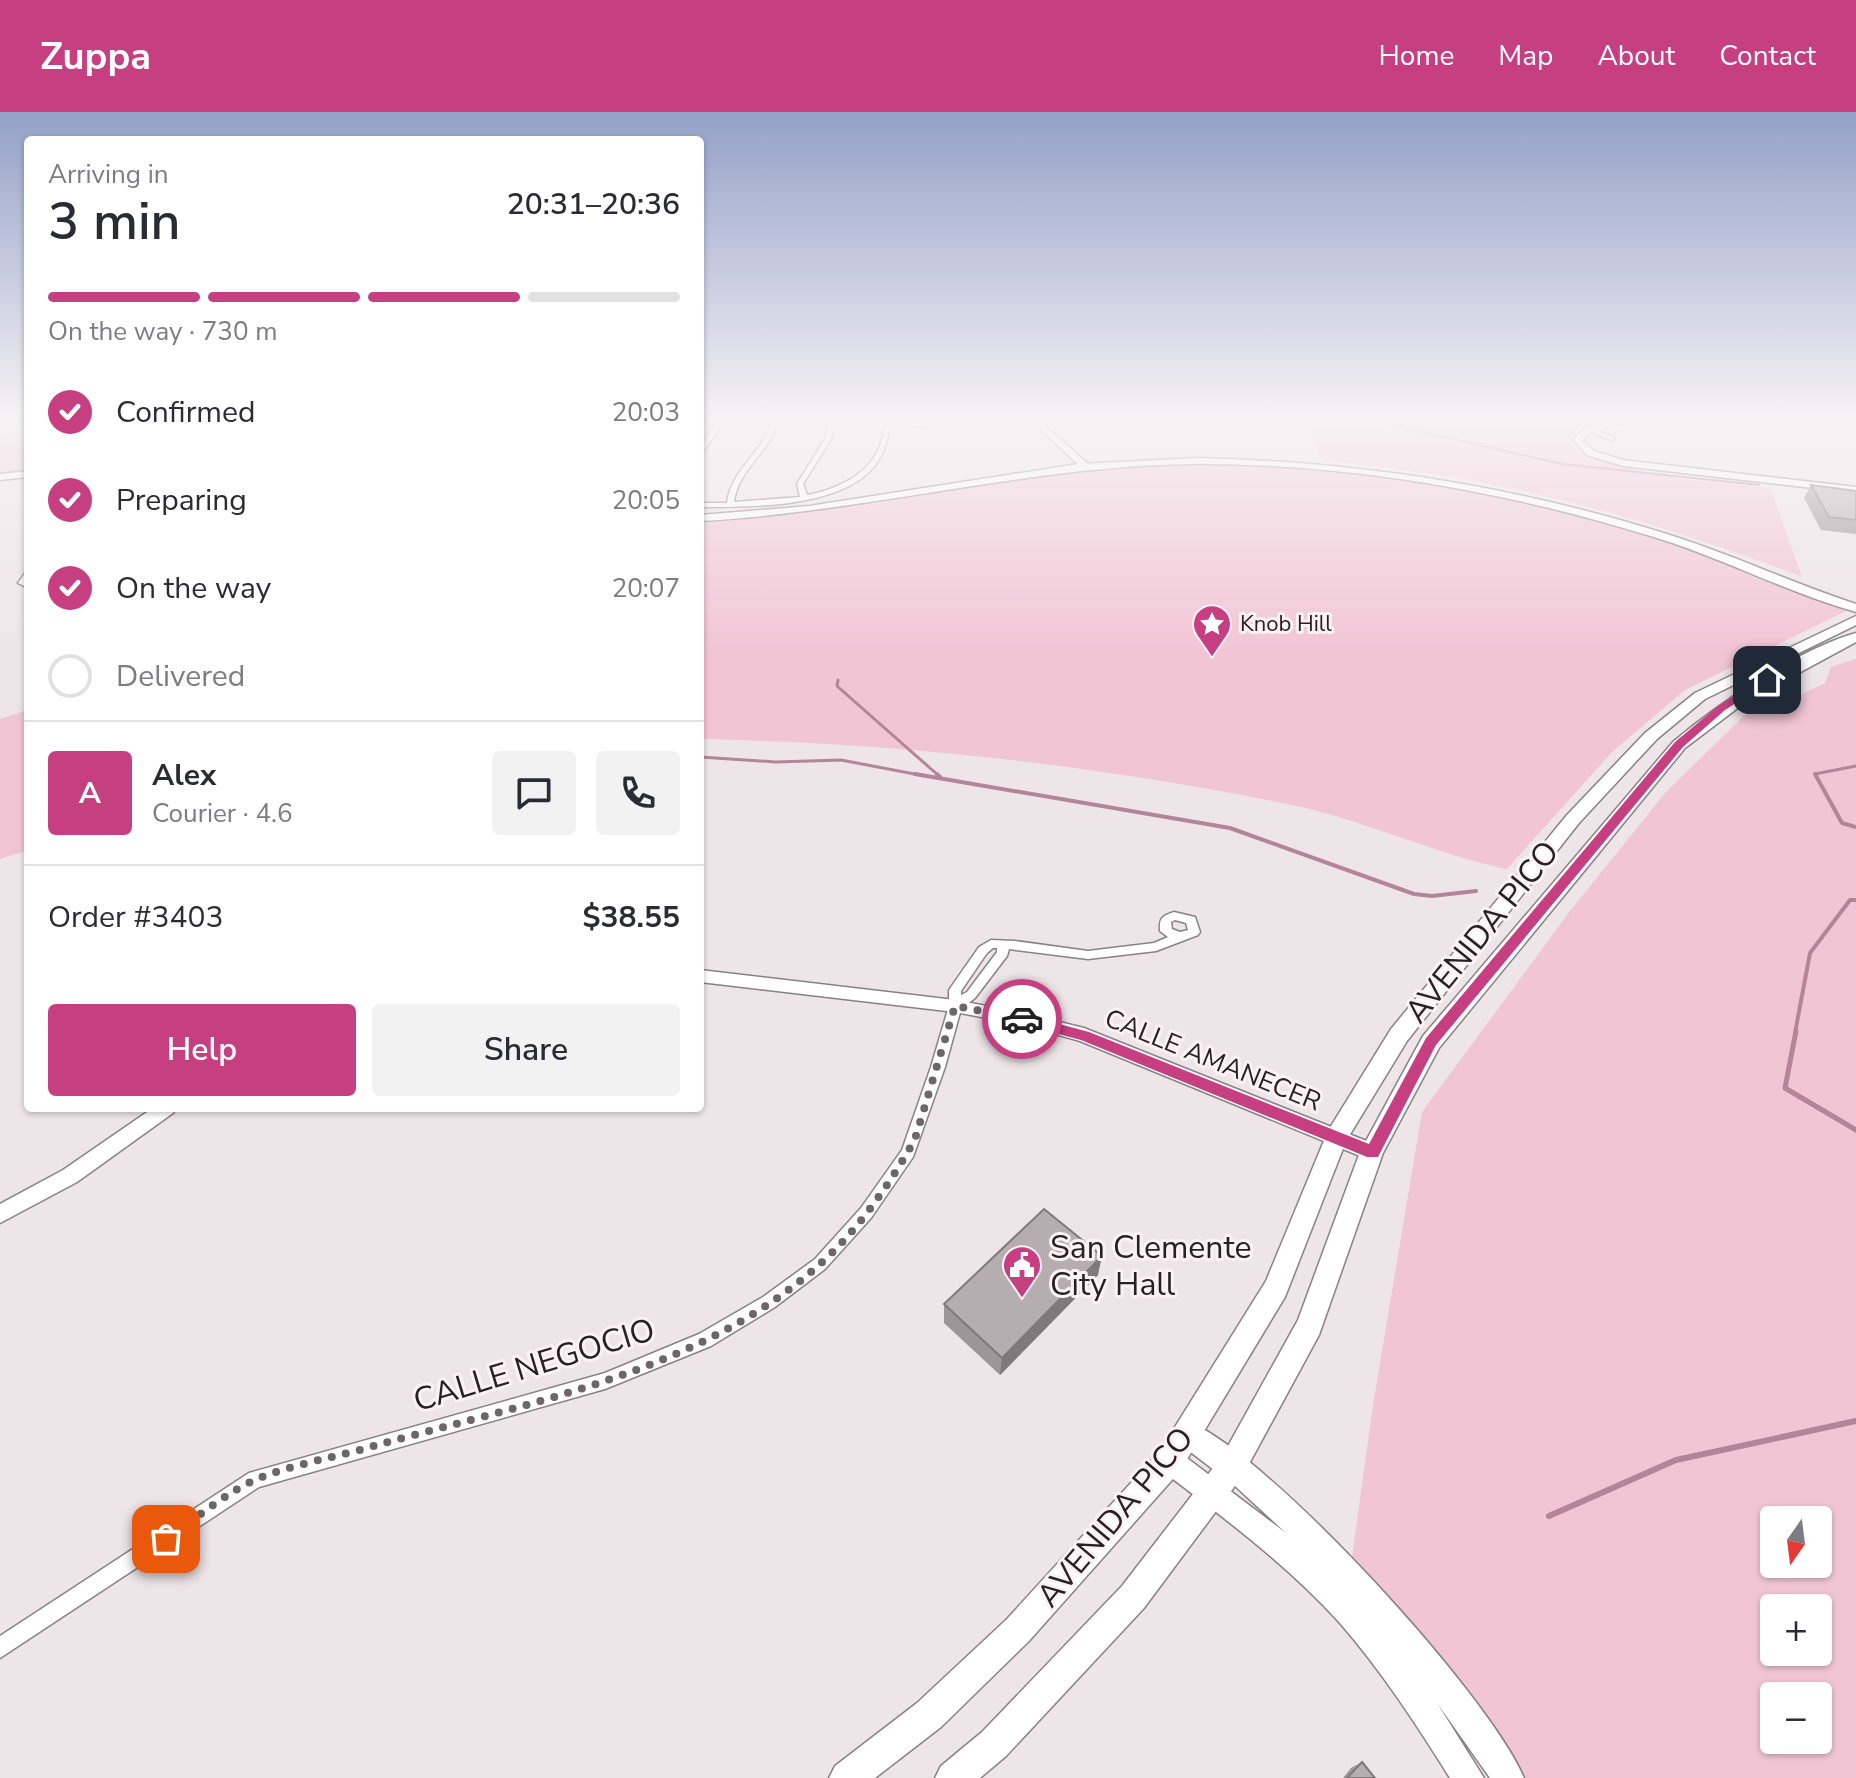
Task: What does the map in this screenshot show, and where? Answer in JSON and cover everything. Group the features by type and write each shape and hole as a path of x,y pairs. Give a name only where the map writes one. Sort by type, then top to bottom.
{"highway":[{"name":"AVENIDA PICO","path":"847,1778 929,1715 1018,1630 1180,1448 1276,1288 1336,1138 1399,1035 1471,941 1573,819 1651,736 1700,696 1856,620"},
{"name":"AVENIDA PICO","path":"953,1778 994,1744 1133,1597 1233,1465 1309,1326 1372,1152 1431,1042 1679,745 1721,708 1755,687 1856,637"}],"main road":[{"path":"704,516 854,502 896,495"},
{"path":"1502,495 1664,536 1856,608"},
{"path":"1524,495 1652,528 1753,561 1856,602"},
{"path":"1180,1448 1233,1465 1318,1542 1428,1667 1508,1778"},
{"path":"1180,1448 1214,1492 1332,1593 1418,1700 1468,1778"}],"street":[{"path":"730,504 731,495"},
{"path":"704,505 815,495"},
{"path":"844,495 854,502"},
{"path":"1142,946 1156,947 1194,932 1195,924 1186,917 1169,917 1164,924 1166,931 1179,937"},
{"path":"955,1006 973,993 1003,953 1003,945 1088,955 1126,952 1166,931"},
{"name":"CALLE AMANECER","path":"704,976 955,1006 1084,1035 1372,1152"},
{"name":"CALLE NEGOCIO","path":"0,1648 255,1479 605,1381 705,1340 769,1302 820,1264 866,1213 908,1153 915,1139 955,1006"},
{"path":"0,1214 49,1189 161,1112"}],"shaded area":[{"path":"922,495 1492,495 1554,508 1703,553 1846,611 1685,690 1612,752 1507,869 1453,855 1319,811 1146,778 923,751 704,739 704,523 872,504"},
{"path":"1539,495 1773,495 1802,577 1685,535"},
{"path":"1856,659 1856,1778 1517,1778 1351,1564 1373,1405 1422,1112 1570,911 1666,792 1752,708 1785,702 1825,683 1831,667"},
{"path":"24,711 24,851 0,859 0,719"}],"building":[{"path":"1816,495 1856,495 1856,520 1829,517"},
{"name":"San Clemente City Hall","path":"1044,1209 1102,1256 1002,1358 944,1304"},
{"path":"1362,1762 1375,1778 1347,1778"}],"waterway":[{"path":"838,680 837,686 939,776"},
{"path":"704,757 776,762 841,760 925,776"},
{"path":"1815,774 1856,766"},
{"path":"915,774 1230,828 1414,894 1432,896 1476,891"},
{"path":"1815,774 1842,823 1856,827"},
{"path":"1795,1033 1810,953 1850,900 1856,900"},
{"path":"1796,1031 1785,1088 1856,1130"},
{"path":"1549,1516 1676,1460 1856,1421"}],"way so far":[{"path":"166,1539 255,1479 605,1381 705,1340 769,1302 820,1264 866,1213 908,1153 915,1139 955,1006 1022,1019"}],"place":[{"name":"Knob Hill","path":"1212,658"},
{"name":"San Clemente City Hall","path":"1022,1299"}],"route":[{"path":"1022,1019 1084,1035 1372,1152 1431,1042 1679,745 1721,708 1767,680"}]}
